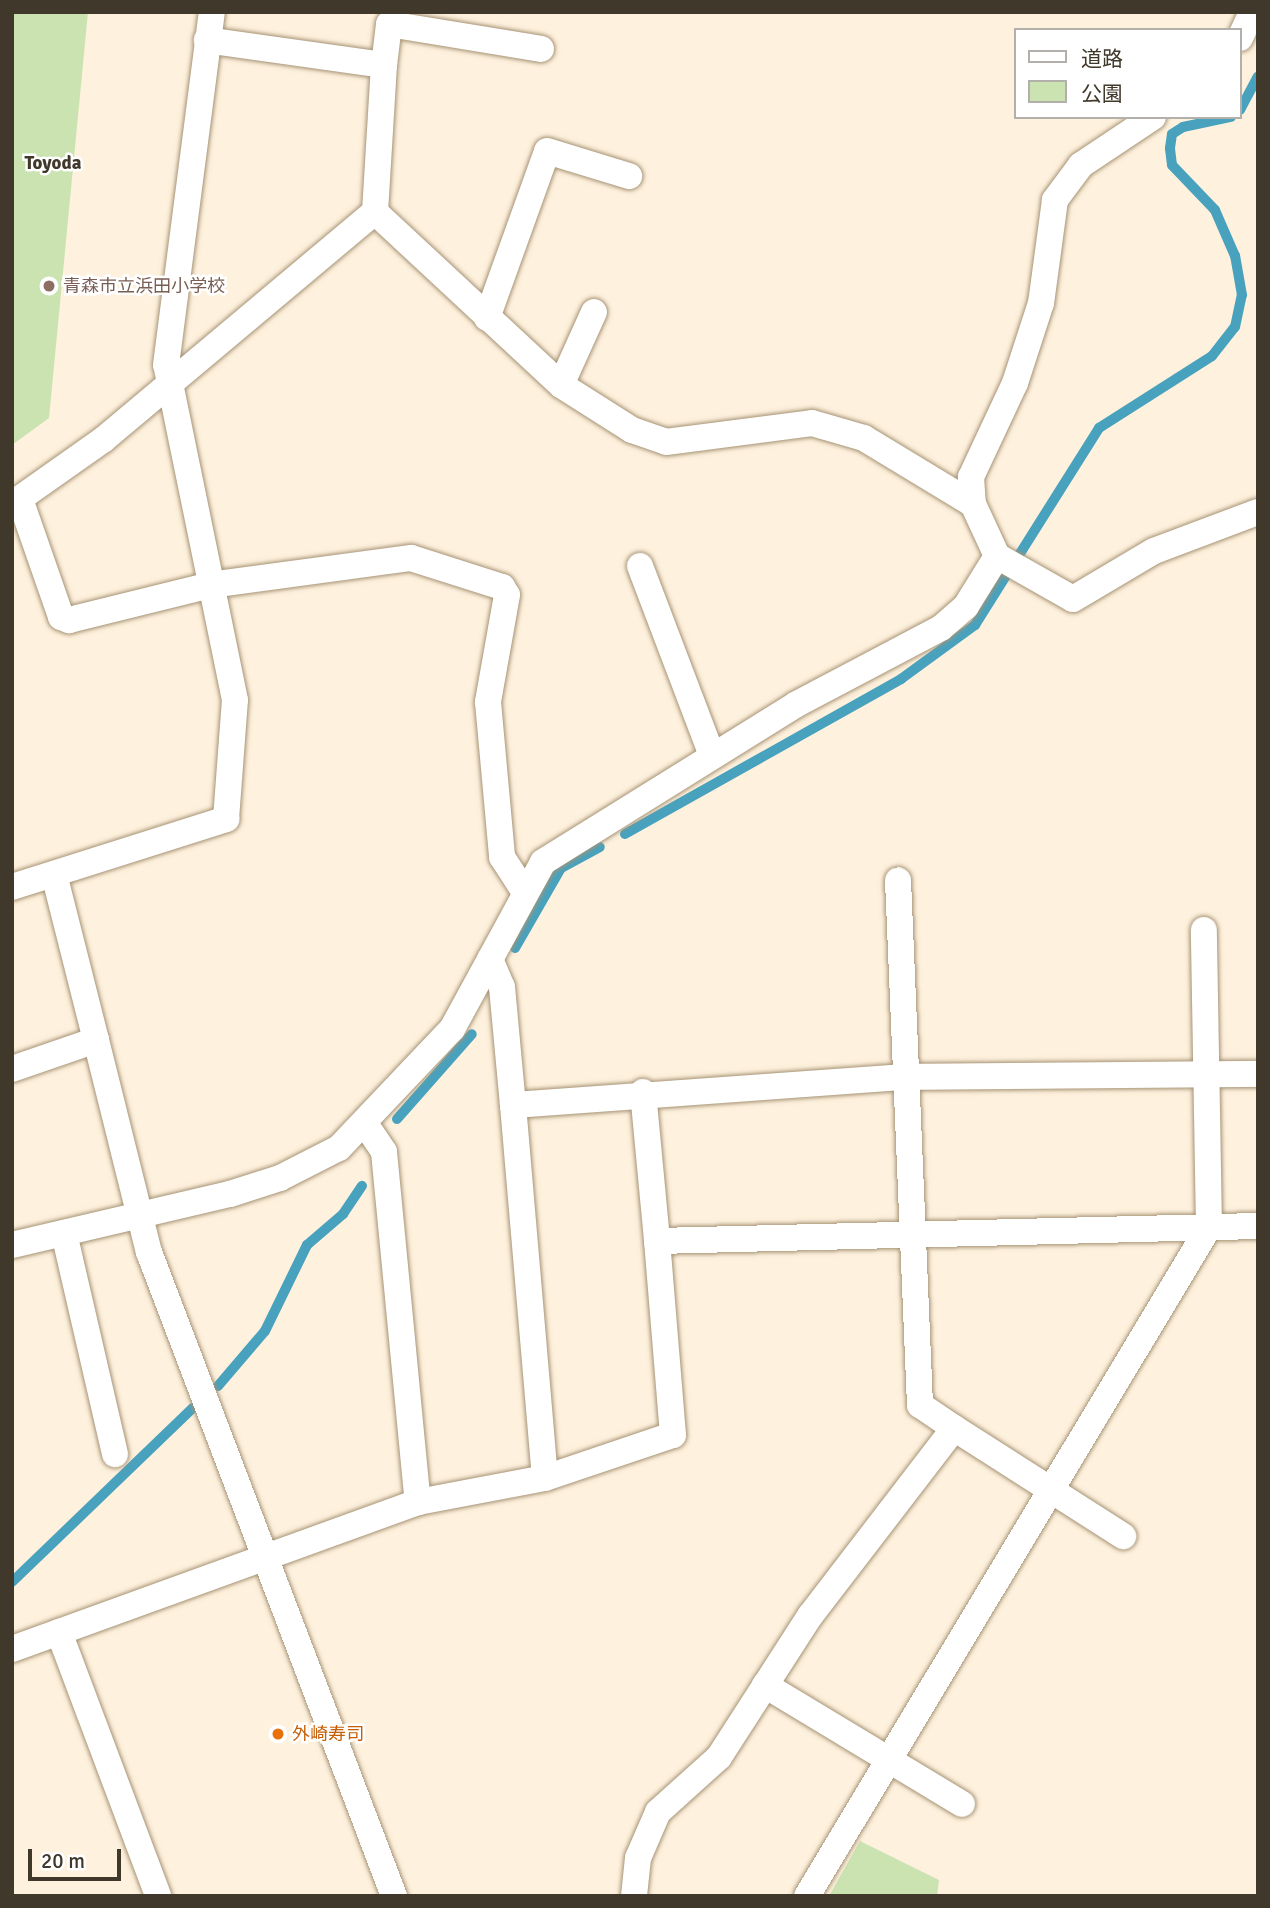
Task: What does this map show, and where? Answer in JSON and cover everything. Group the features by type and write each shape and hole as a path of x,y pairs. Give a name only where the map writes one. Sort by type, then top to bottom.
{"street":[{"path":"12,887 226,819 235,700 168,387 167,337 212,12"},
{"path":"1242,34 1252,12"},
{"path":"523,889 502,857 488,702 507,595 502,587 411,558 210,585 61,617 16,502 168,387 375,212 389,24 541,49"},
{"path":"207,40 384,65"},
{"path":"1150,119 1081,165 1055,200 1041,303 1015,383 971,477 973,504 1008,562 1073,599 1154,551 1258,512"},
{"path":"488,318 547,151 629,176"},
{"path":"375,212 561,385 632,430 666,442 812,423 863,438 973,504"},
{"path":"561,385 594,312"},
{"path":"12,1245 138,1217 281,1178 366,1125 452,1029 490,959 523,889 543,862 712,756 941,628 1008,562"},
{"path":"640,566 712,756"},
{"path":"54,874 138,1217 394,1896"},
{"path":"898,880 909,1233 920,1405 1124,1536"},
{"path":"807,1896 1209,1227 1204,930"},
{"path":"490,959 502,987 545,1478"},
{"path":"12,1069 96,1040"},
{"path":"513,1105 643,1092 906,1077 1258,1074"},
{"path":"12,1649 267,1554 418,1502 545,1478 673,1435 643,1092"},
{"path":"366,1125 384,1152 418,1502"},
{"path":"657,1241 1258,1226"},
{"path":"64,1233 115,1454"},
{"path":"634,1896 638,1858 658,1812 719,1757 810,1616 954,1428"},
{"path":"59,1632 158,1896"},
{"path":"765,1685 890,1758 962,1804"}],"green space":[{"name":"青森市立浜田小学校","path":"12,12 88,12 49,418 12,445"},
{"path":"860,1841 939,1880 937,1896 829,1896"}],"waterway":[{"path":"1242,106 1258,76"},
{"path":"625,834 901,679 975,625 1099,428 1212,356 1235,327 1242,295 1235,256 1215,210 1172,165 1170,148 1172,134 1183,127 1221,119"},
{"path":"515,948 561,868 600,847"},
{"path":"397,1119 472,1034"},
{"path":"218,1386 265,1331 307,1245 343,1214 362,1186"},
{"path":"12,1582 193,1408"}],"place":[{"name":"青森市立浜田小学校","path":"49,286"},
{"name":"外崎寿司","path":"278,1734"}],"district":[{"name":"Toyoda","path":"53,164"}]}
